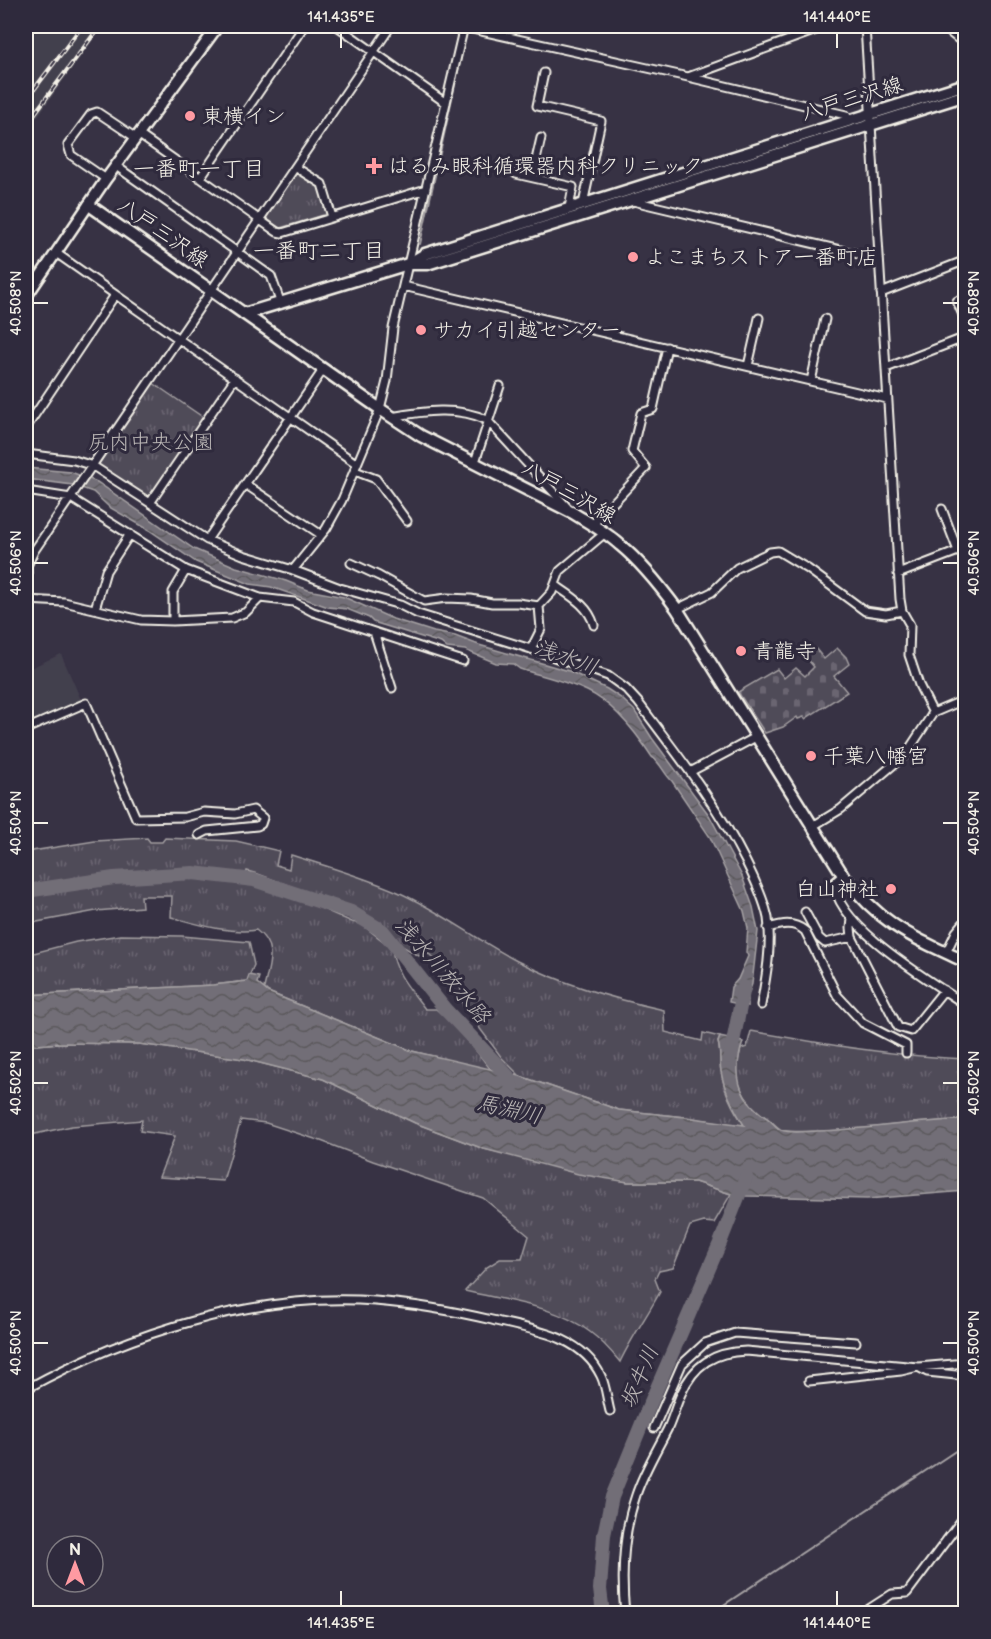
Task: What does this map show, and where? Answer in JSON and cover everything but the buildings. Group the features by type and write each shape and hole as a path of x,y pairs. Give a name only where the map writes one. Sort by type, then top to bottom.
{"highway":[{"path":"946,26 966,42"}],"main road":[{"name":"八戸三沢線","path":"408,264 427,264 631,200 870,120 966,84"},
{"name":"八戸三沢線","path":"244,314 408,264 425,254 569,208 850,121 870,120 966,95"},
{"name":"八戸三沢線","path":"89,205 391,417 422,436 593,524 620,544 649,573 677,609 843,875 873,910 892,926 966,962"}],"street":[{"path":"26,297 106,179 218,26"},
{"path":"200,178 304,26"},
{"path":"337,26 446,103"},
{"path":"260,598 246,612 232,618 141,620 64,602 27,600 27,566 34,552 391,26"},
{"path":"292,570 326,529 342,500 380,409 387,381 393,328 464,26 846,115 850,121"},
{"path":"688,77 827,26"},
{"path":"865,26 898,574 902,611 910,625 909,655 919,685 933,713"},
{"path":"544,74 537,106 601,121 583,204"},
{"path":"106,179 71,155 68,145 91,114 97,112 137,136 277,232 426,189"},
{"path":"532,177 541,138"},
{"path":"116,166 271,276 281,304"},
{"path":"295,167 322,184 332,216"},
{"path":"516,174 573,187 569,208"},
{"path":"631,200 879,259"},
{"path":"56,253 376,479 407,521"},
{"path":"881,293 966,260"},
{"path":"403,286 887,399"},
{"path":"26,428 115,295"},
{"path":"966,297 957,300 966,322"},
{"path":"748,366 759,318"},
{"path":"811,381 825,319"},
{"path":"886,368 965,339"},
{"path":"593,524 646,468 632,451 641,413 653,409 667,347"},
{"path":"207,540 323,370"},
{"path":"150,503 235,378"},
{"path":"475,462 500,386"},
{"path":"391,417 456,411 474,413 487,420 573,513"},
{"path":"26,454 74,460 93,466 207,540 243,555 531,649 608,676 626,689 715,806 753,877 766,910 768,928 767,960 761,1005"},
{"path":"245,484 320,534"},
{"path":"26,491 72,496 186,570 260,598 294,602 313,612 463,661"},
{"path":"898,574 962,549 942,509"},
{"path":"531,649 541,629 539,606 552,592 560,571 604,533"},
{"path":"95,609 106,571 130,534"},
{"path":"677,609 712,592 737,568 770,552 778,551 808,569 865,611 886,614 902,611"},
{"path":"351,563 424,601 447,598 471,599 492,603 539,606"},
{"path":"173,621 173,592 186,570"},
{"path":"555,585 579,601 590,614 594,625"},
{"path":"374,632 393,688"},
{"path":"813,826 841,809 906,754 933,713 966,699"},
{"path":"26,729 86,703 136,818 185,817 204,812 235,814 253,810 263,818 261,824 257,826 207,831 199,835"},
{"path":"690,772 756,736"},
{"path":"843,875 835,882 836,893 852,919 871,939 966,1005"},
{"path":"805,912 819,938 825,943 852,937"},
{"path":"852,919 852,937 898,1027 911,1031 944,990"},
{"path":"946,953 956,932 966,920"},
{"path":"768,928 792,924 805,931 837,995 863,1023 906,1045 906,1053"},
{"path":"26,1389 108,1350 166,1328 228,1313 278,1305 325,1300 374,1301 454,1311 573,1343 591,1360 602,1377 610,1411"},
{"path":"654,1428 682,1364 705,1343 735,1333 856,1342"},
{"path":"625,1614 623,1563 628,1523 636,1494 682,1392 695,1370 720,1354 746,1351 918,1367 927,1372 966,1376"},
{"path":"809,1381 966,1363"},
{"path":"861,1614 892,1594 907,1593 966,1514"}],"shaded area":[{"path":"26,26 102,26 26,133"},
{"path":"61,654 82,702 26,727 26,670"}],"green space":[{"path":"297,172 310,177 319,186 329,212 280,228 266,217"},
{"name":"尻内中央公園","path":"153,383 204,418 149,499 98,465"},
{"path":"815,648 824,659 837,648 846,657 849,664 834,676 847,692 805,719 797,717 783,727 765,733 738,692 777,669 784,678 796,668 805,676 814,667 805,656"},
{"path":"147,838 150,842 162,842 165,838 236,841 279,851 276,865 289,869 291,855 345,872 414,900 502,953 535,970 589,990 664,1010 665,1032 702,1041 703,1033 720,1037 718,1042 720,1067 724,1086 745,1126 619,1110 520,1076 502,1058 463,1006 460,984 429,954 419,956 402,946 381,924 353,909 258,874 247,871 244,882 309,903 361,924 392,948 400,973 425,1009 436,1009 462,1033 492,1071 412,1051 268,992 264,988 270,949 263,936 256,930 224,929 171,917 172,896 141,896 142,907 96,911 26,924 26,852 95,841"},
{"path":"120,935 182,936 249,942 254,965 247,981 213,985 26,995 26,955 76,942"},
{"path":"751,1031 884,1052 965,1059 965,1120 842,1130 797,1132 782,1130 751,1105 738,1080 738,1060 741,1049 747,1047"},
{"path":"59,1043 139,1044 244,1059 323,1079 415,1123 484,1149 628,1182 695,1182 731,1194 714,1223 704,1222 690,1226 673,1268 659,1271 655,1279 660,1292 620,1362 594,1335 561,1316 530,1305 465,1291 487,1267 500,1259 522,1259 529,1236 483,1198 266,1123 241,1120 223,1181 159,1177 175,1136 140,1131 142,1120 72,1126 26,1136 26,1046"}],"water":[{"path":"26,468 71,472 97,482 194,549 236,567 286,581 308,590 344,597 393,619 569,671 621,698 634,710 709,815 742,876 753,907 758,931 748,1006 729,1002 731,987 738,979 748,956 746,952 748,928 744,911 710,837 672,781 624,720 597,696 562,681 520,669 513,664 496,663 465,650 447,648 441,643 373,622 347,609 328,607 271,587 250,584 196,562 149,530 109,507 93,492 73,485 26,479"},
{"name":"馬淵川","path":"249,975 259,977 257,983 268,992 412,1051 520,1076 619,1110 744,1125 724,1086 718,1042 720,1037 743,1042 738,1065 740,1085 749,1103 781,1130 795,1132 836,1130 965,1120 965,1191 867,1199 746,1196 731,1194 695,1182 628,1182 578,1174 484,1149 415,1123 323,1079 244,1059 139,1044 59,1043 26,1046 26,995 213,985 247,981"}],"waterway":[{"path":"764,46 817,26"},
{"path":"420,244 467,30"},
{"name":"浅水川放水路","path":"26,891 114,878 193,873 254,880 351,912 383,931 445,1009 508,1076 512,1088"},
{"name":"浅水川","path":"730,1057 744,987"},
{"name":"坂牛川","path":"603,1614 600,1589 604,1535 612,1497 746,1177"},
{"path":"710,1614 966,1444"}],"railway":[{"path":"26,100 82,26"},
{"path":"26,125 100,26"}],"place":[{"name":"東横イン","path":"190,116"},
{"name":"はるみ眼科循環器内科クリニック","path":"374,166"},
{"name":"よこまちストア一番町店","path":"633,257"},
{"name":"サカイ引越センター","path":"421,330"},
{"name":"青龍寺","path":"741,651"},
{"name":"千葉八幡宮","path":"811,756"},
{"name":"白山神社","path":"891,889"}],"district":[{"name":"一番町一丁目","path":"199,169"},
{"name":"一番町二丁目","path":"319,251"}]}
